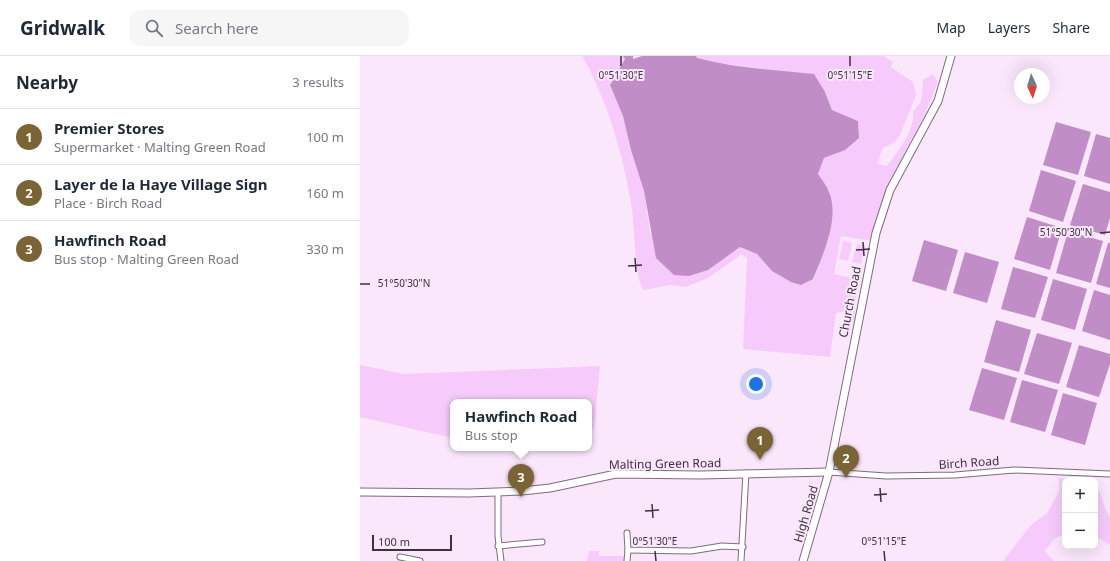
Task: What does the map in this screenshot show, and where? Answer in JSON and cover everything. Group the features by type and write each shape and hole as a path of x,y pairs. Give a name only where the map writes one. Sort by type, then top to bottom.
{"main road":[{"name":"Church Road","path":"829,472 876,233 890,190 938,101 951,56"},
{"name":"Malting Green Road","path":"360,492 498,492 550,488 616,474 701,475 829,472"},
{"name":"High Road","path":"805,561 829,472"}],"street":[{"name":"Birch Road","path":"829,472 886,476 955,475 1014,470 1110,474"},
{"path":"741,561 746,474"},
{"path":"498,492 498,546 500,561"},
{"path":"627,533 627,561"},
{"path":"498,546 542,542"},
{"path":"628,550 691,551 722,546 743,547"},
{"path":"400,557 420,561"}],"shaded area":[{"path":"582,56 623,56 625,58 610,85 623,116 631,150 644,191 650,233 729,254 740,247 757,254 772,271 814,279 829,237 830,193 818,174 824,158 845,150 858,121 832,110 825,92 770,70 713,62 697,58 696,56 884,56 893,62 891,67 913,82 916,95 900,135 895,142 883,148 877,164 887,166 909,133 913,118 913,111 921,102 923,80 933,74 938,82 924,116 889,183 882,201 872,241 841,236 834,274 860,280 855,303 856,316 854,322 846,311 836,313 830,357 743,349 747,258 742,254 708,278 686,287 671,285 643,290 636,262 629,190 620,150 600,92"},
{"path":"623,56 633,56 633,59 642,56 696,56 697,58 740,66 814,74 825,92 832,110 858,121 859,138 845,150 824,158 818,174 829,192 833,213 829,236 813,279 801,285 791,282 772,271 757,254 740,247 708,270 689,276 674,275 656,258 644,191 631,150 623,116 610,85 625,59"},
{"path":"1056,122 1091,132 1078,175 1043,165"},
{"path":"1096,134 1110,138 1110,184 1084,176"},
{"path":"1041,170 1076,181 1063,222 1029,211"},
{"path":"1083,184 1110,192 1110,218 1105,235 1070,225"},
{"path":"1027,217 1062,228 1050,270 1014,259"},
{"path":"1068,231 1103,241 1091,283 1056,273"},
{"path":"924,240 958,250 946,291 912,281"},
{"path":"843,241 852,243 848,261 839,259"},
{"path":"1108,243 1110,243 1110,288 1096,284"},
{"path":"857,244 865,245 861,264 852,262"},
{"path":"965,252 999,262 987,303 953,293"},
{"path":"1013,267 1048,277 1035,318 1001,309"},
{"path":"1053,279 1087,289 1075,330 1041,320"},
{"path":"1094,290 1110,295 1110,340 1082,331"},
{"path":"996,320 1031,330 1019,372 984,362"},
{"path":"1037,333 1072,343 1059,384 1024,374"},
{"path":"1079,345 1110,354 1110,364 1099,397 1066,387"},
{"path":"360,365 404,374 600,366 594,429 592,429 592,399 450,399 450,437 360,417"},
{"path":"982,368 1017,378 1004,420 969,410"},
{"path":"1022,380 1058,390 1045,432 1010,422"},
{"path":"1063,393 1097,403 1085,445 1051,435"},
{"path":"1059,478 1062,478 1062,535 1054,539 1045,551 1054,561 1003,561 1031,525 1047,513 1059,492"},
{"path":"1098,488 1105,509 1110,516 1110,545 1098,538"},
{"path":"589,551 599,551 599,556 624,556 624,561 587,561"}],"place":[{"name":"Premier Stores","path":"760,460"},
{"name":"Layer de la Haye Village Sign","path":"846,478"},
{"name":"Hawfinch Road","path":"521,497"}]}
